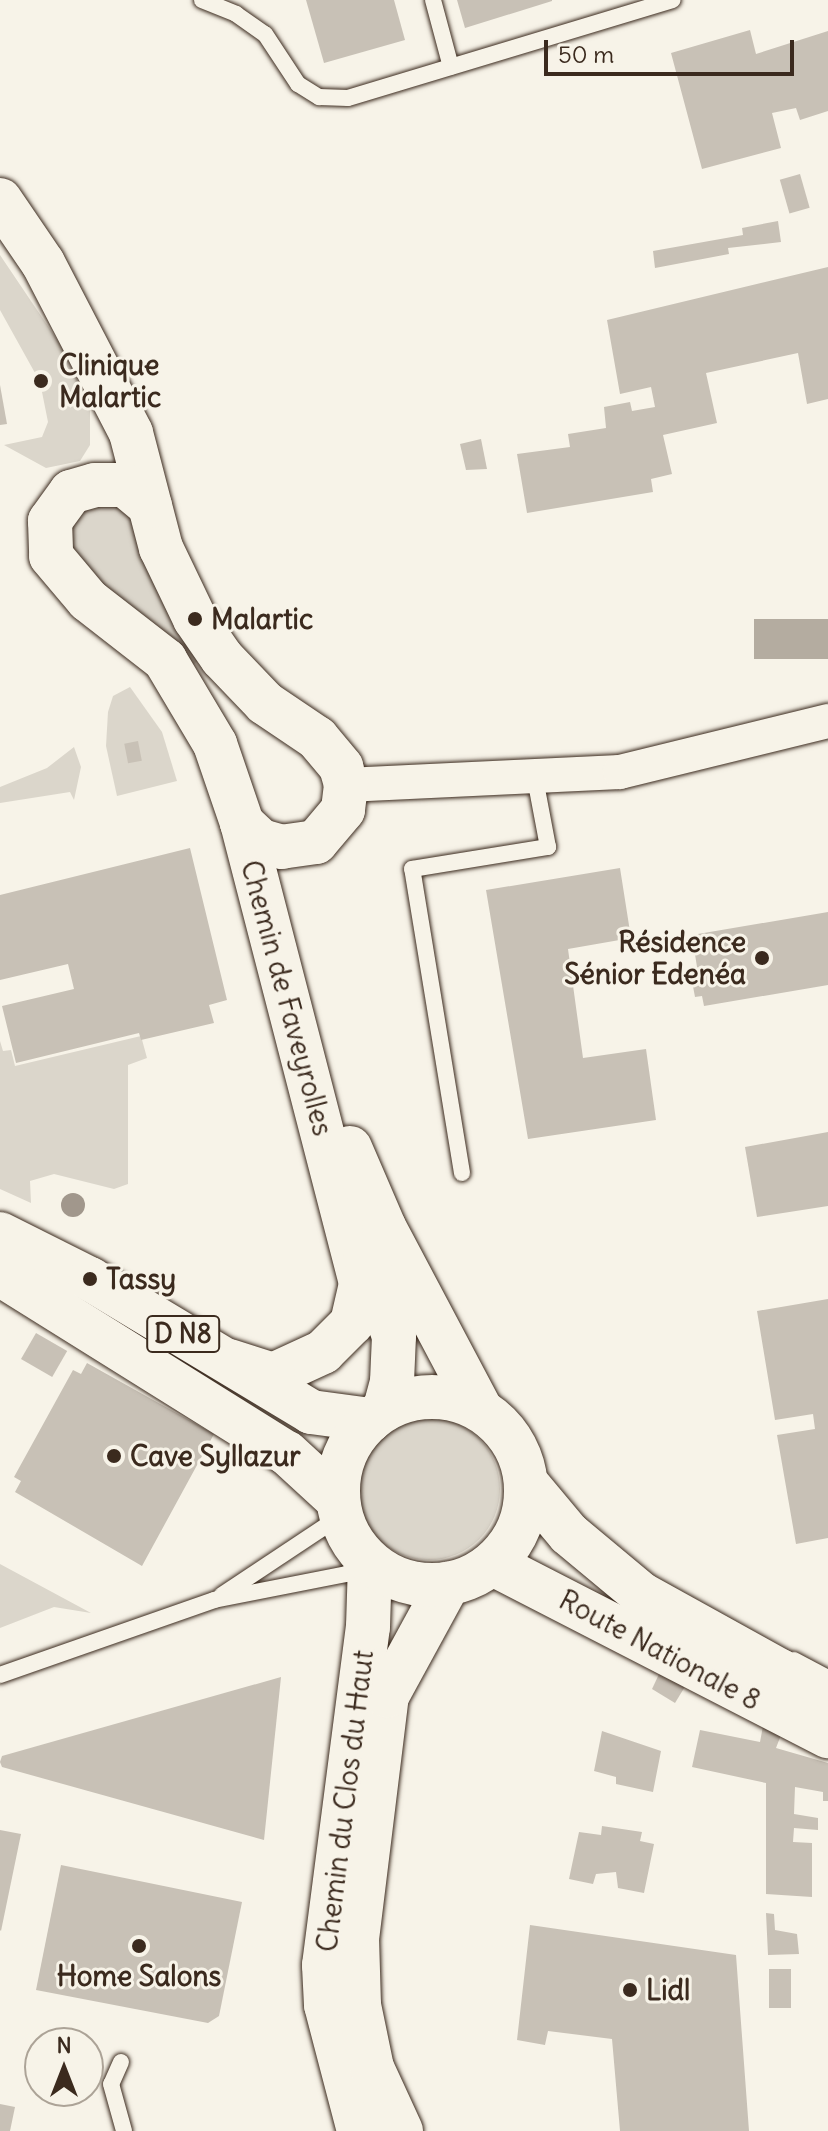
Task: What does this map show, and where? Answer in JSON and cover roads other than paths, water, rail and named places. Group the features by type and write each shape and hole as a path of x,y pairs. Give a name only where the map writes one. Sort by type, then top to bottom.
{"main road":[{"path":"0,200 43,263 131,433 150,506 178,588 222,658 265,703 332,752 346,785"},
{"path":"108,387 109,443 95,485 125,485 150,506"},
{"name":"Chemin de Faveyrolles","path":"95,485 71,492 57,506 50,521 51,556 88,600 165,660 215,744 242,823 361,1284 352,1323 323,1352 273,1375 229,1361"},
{"name":"Chemin de Faveyrolles","path":"346,785 343,810 295,869 284,917 339,1124 384,1227 481,1410"},
{"path":"242,823 261,841 282,847 316,842"},
{"name":"Chemin de Faveyrolles","path":"333,1173 394,1336 392,1382 377,1414"},
{"name":"D N8","path":"7,1267 229,1361 311,1412 377,1414"},
{"name":"D N8","path":"7,1267 287,1453 339,1508"},
{"path":"433,1396 481,1410 512,1440 524,1472 513,1566 448,1584 420,1585 370,1563 352,1542 339,1508 344,1456 377,1414 433,1396"},
{"name":"Route Nationale 8","path":"524,1472 569,1534 641,1594 780,1671 824,1705"},
{"name":"Chemin du Clos du Haut","path":"359,2131 326,2005 324,1965 368,1627 370,1563"},
{"name":"Route Nationale 8","path":"513,1566 824,1705"},
{"name":"Chemin du Clos du Haut","path":"401,2131 372,2068 359,2005 357,1939 387,1696 448,1584"}],"street":[{"path":"346,785 620,772 828,721"}],"lane":[{"path":"202,0 236,14 265,34 298,84 319,97 348,98 654,3 673,0"},
{"path":"433,0 451,67"},
{"path":"462,1173 412,869 548,847 535,778"},
{"path":"524,1472 583,1520"},
{"path":"214,1600 339,1508"},
{"path":"606,1541 664,1591 824,1705"},
{"path":"0,1675 214,1600 346,1574 370,1563"},
{"path":"614,1605 760,1686 824,1705"},
{"path":"121,2062 111,2084 124,2131"}],"place":[{"name":"Clinique Malartic","path":"41,381"},
{"name":"Malartic","path":"195,619"},
{"name":"Résidence Sénior Edenéa","path":"762,958"},
{"name":"Tassy","path":"90,1279"},
{"name":"Cave Syllazur","path":"114,1456"},
{"name":"Home Salons","path":"139,1946"},
{"name":"Lidl","path":"630,1990"}]}
